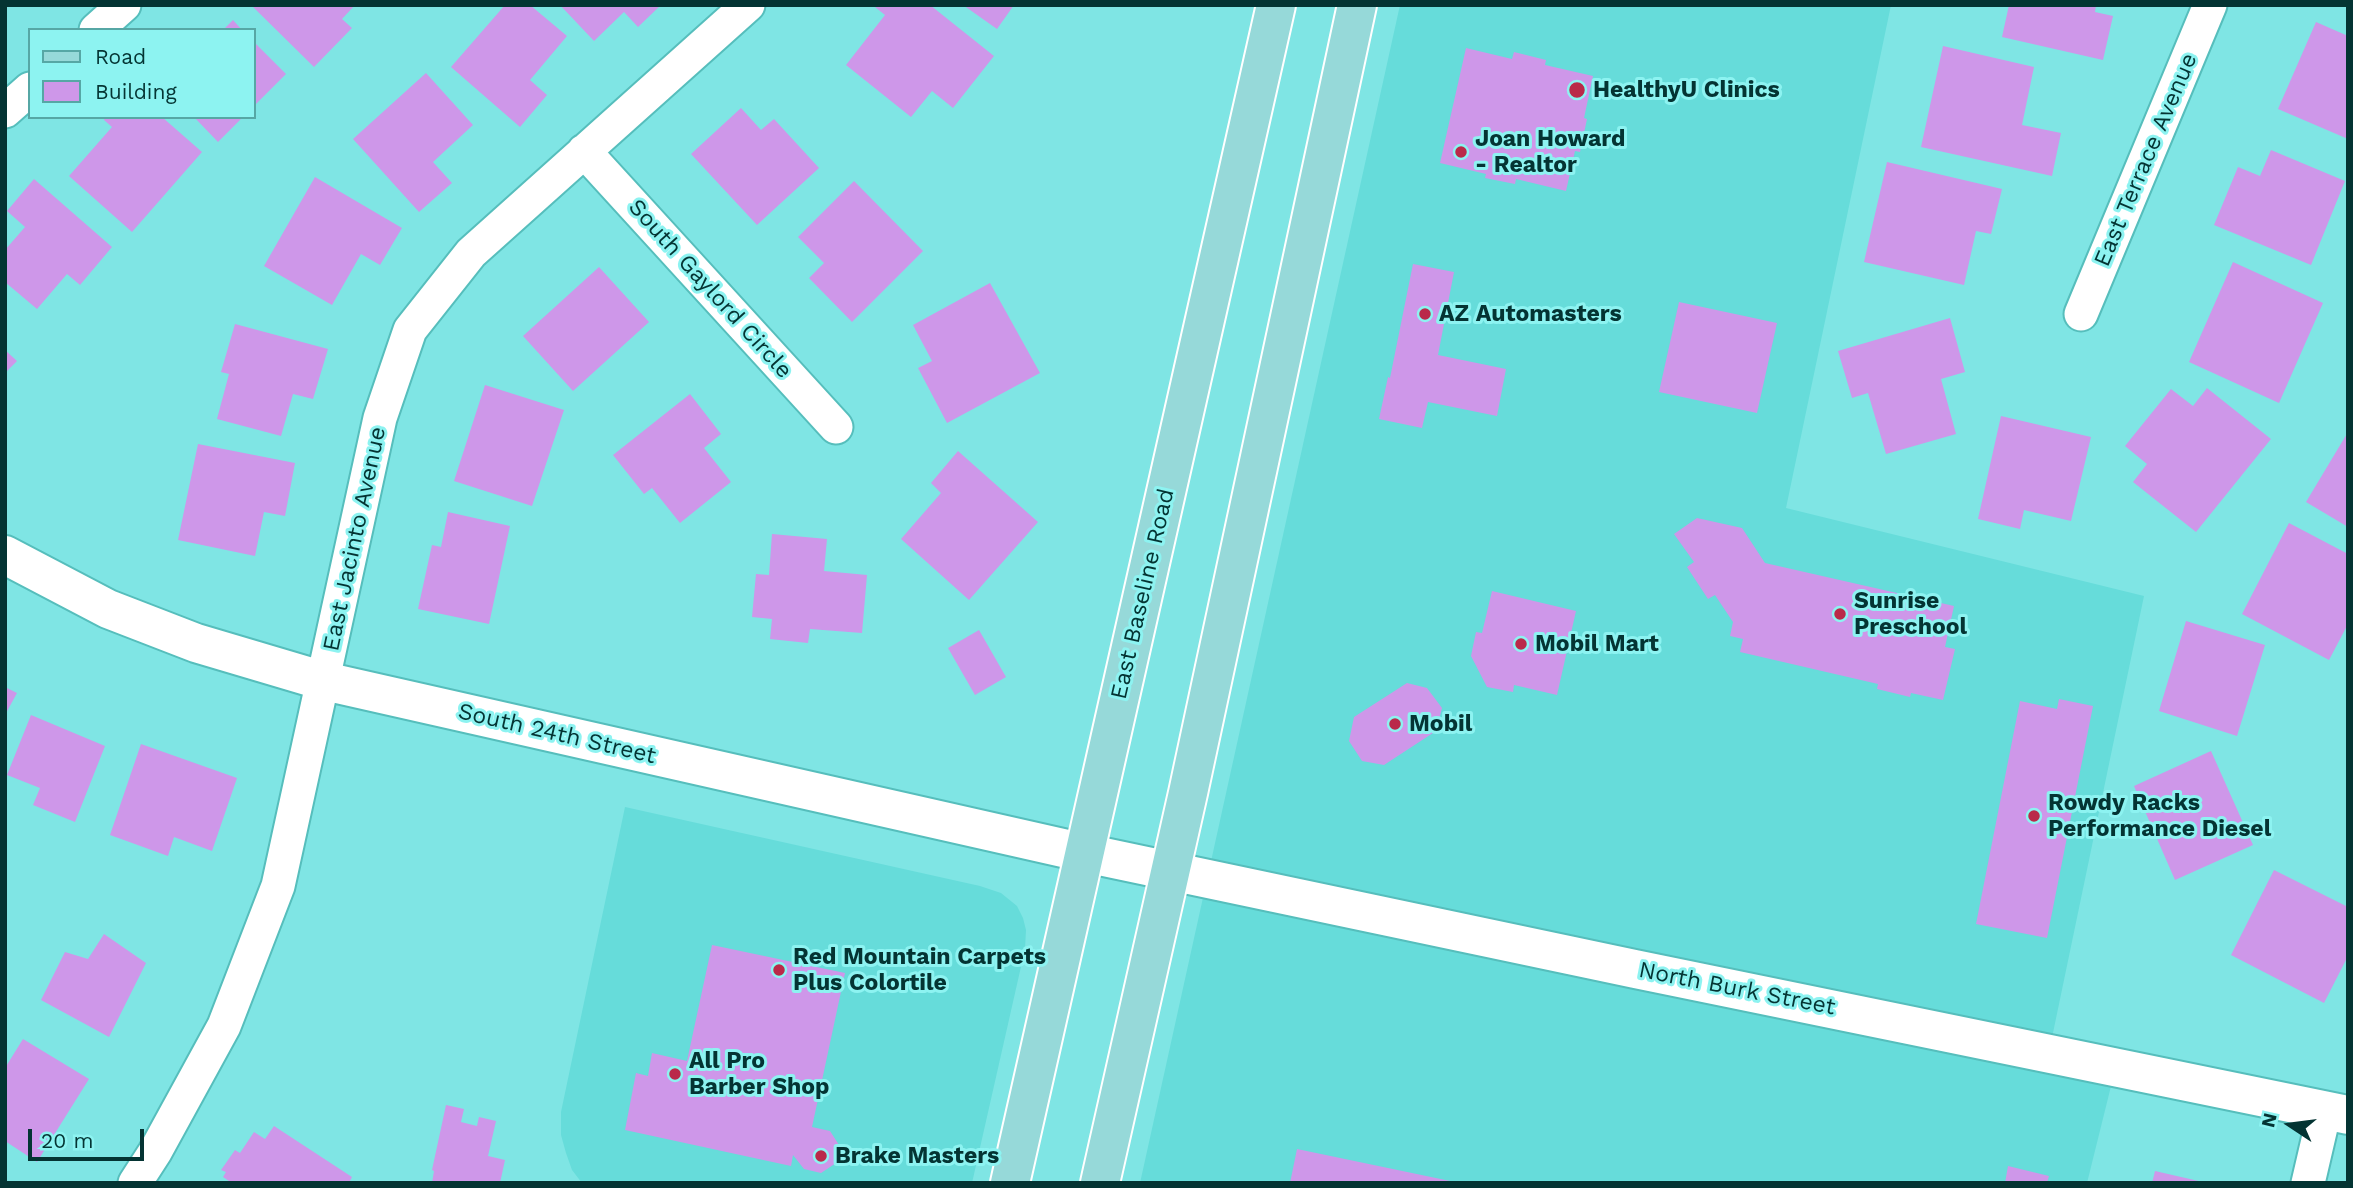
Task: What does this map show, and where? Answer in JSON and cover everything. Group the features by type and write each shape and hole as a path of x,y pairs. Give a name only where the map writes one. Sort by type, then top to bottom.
{"main road":[{"name":"East Baseline Road","path":"1010,1183 1276,5"},
{"path":"1100,1183 1191,779 1357,5"}],"street":[{"path":"98,28 124,5"},
{"name":"East Jacinto Avenue","path":"135,1183 155,1152 224,1026 278,886 380,418 410,330 471,253 748,5"},
{"name":"East Terrace Avenue","path":"2081,314 2210,5"},
{"path":"5,111 28,91"},
{"name":"South Gaylord Circle","path":"584,151 836,427"},
{"name":"South 24th Street","path":"5,555 108,610 196,643 324,681 1127,861"},
{"name":"North Burk Street","path":"1127,861 2336,1113"},
{"path":"2308,1183 2336,1113"}],"shaded area":[{"path":"1400,5 1891,5 1786,508 2144,596 2049,1052 2116,1066 2087,1183 1140,1183"},
{"path":"625,807 980,886 1001,893 1017,906 1026,930 1025,949 972,1183 582,1183 572,1170 566,1153 561,1135 561,1112"}],"building":[{"path":"251,5 355,5 342,19 352,28 314,67"},
{"path":"505,5 530,5 567,36 530,80 547,95 520,127 451,67"},
{"path":"560,5 661,5 638,27 624,12 594,41"},
{"path":"876,5 930,5 994,56 953,108 932,91 911,117 846,65 885,15"},
{"path":"963,5 1014,5 997,29"},
{"path":"2009,5 2096,5 2095,12 2113,16 2103,60 2002,37"},
{"path":"233,20 240,28 225,28"},
{"path":"2316,22 2348,36 2348,139 2278,109"},
{"path":"256,44 286,74 256,104"},
{"path":"1943,46 2034,67 2022,125 2061,133 2052,176 1921,147"},
{"path":"1466,48 1512,59 1514,52 1546,60 1545,65 1593,76 1580,152 1575,151 1566,191 1516,179 1515,184 1485,178 1486,174 1440,163"},
{"path":"426,73 473,125 433,162 452,183 419,212 353,139"},
{"path":"741,108 761,130 774,119 819,168 757,225 691,154"},
{"path":"164,119 202,152 132,232 69,176 112,127 104,120"},
{"path":"196,119 241,119 218,142"},
{"path":"2271,150 2345,181 2311,265 2214,225 2238,167 2260,176"},
{"path":"1887,162 2002,189 1991,234 1976,231 1964,285 1864,262"},
{"path":"315,177 402,228 380,265 361,254 332,305 264,266"},
{"path":"34,179 112,247 80,285 67,274 37,309 5,282 5,250 25,227 7,211"},
{"path":"854,181 923,251 852,322 809,278 824,263 798,237"},
{"path":"2233,262 2323,303 2279,403 2189,362"},
{"name":"AZ Automasters","path":"1413,264 1454,272 1438,355 1506,369 1497,416 1428,402 1422,428 1379,419"},
{"path":"599,267 649,322 573,391 523,336"},
{"path":"990,283 1040,373 947,423 918,368 932,361 913,325"},
{"path":"1679,302 1777,323 1757,413 1659,392"},
{"path":"1950,318 1965,372 1941,379 1956,434 1886,454 1868,393 1852,398 1838,351"},
{"path":"235,324 328,349 313,399 293,394 281,436 217,419 229,374 221,372"},
{"path":"5,350 17,361 5,373"},
{"path":"485,385 564,410 532,506 454,481"},
{"path":"2207,388 2271,439 2196,532 2133,482 2147,464 2125,446 2171,389 2193,406"},
{"path":"690,394 721,434 704,448 731,482 680,523 652,488 644,494 613,455"},
{"path":"2001,416 2091,437 2071,521 2024,510 2020,529 1978,519"},
{"path":"2348,432 2348,527 2306,502"},
{"path":"198,444 295,463 285,516 264,512 255,556 178,540"},
{"path":"958,451 1038,522 969,600 901,539 941,493 931,483"},
{"path":"448,512 510,526 489,624 418,609 432,545 441,547"},
{"name":"Sunrise Preschool","path":"1697,518 1742,528 1765,563 1954,606 1945,647 1955,649 1943,700 1911,693 1910,697 1877,689 1878,684 1740,652 1743,639 1730,636 1733,622 1715,595 1708,599 1687,567 1694,562 1674,534"},
{"path":"2289,523 2348,554 2348,624 2329,660 2242,614"},
{"path":"772,534 827,539 824,571 867,575 862,633 810,629 808,643 770,639 772,619 752,617 756,574 769,575"},
{"name":"Mobil Mart","path":"1492,591 1576,611 1557,695 1514,685 1513,692 1487,687 1471,656 1476,632 1482,633"},
{"path":"2186,621 2265,645 2237,736 2159,711"},
{"path":"979,630 1006,677 975,695 948,648"},
{"name":"Mobil","path":"1407,683 1427,688 1442,708 1436,731 1384,765 1362,761 1349,741 1354,717"},
{"path":"5,687 17,693 5,715"},
{"name":"Rowdy Racks Performance Diesel","path":"2059,699 2093,706 2047,938 1976,924 2020,701 2057,709"},
{"path":"31,715 105,746 75,822 33,805 40,788 7,775"},
{"path":"141,744 237,778 212,851 174,837 168,856 110,835"},
{"path":"2211,751 2253,845 2175,880 2134,786"},
{"path":"2274,870 2348,907 2348,956 2324,1003 2231,955"},
{"path":"104,934 146,963 109,1037 41,1000 65,952 88,959"},
{"path":"712,945 845,973 812,1127 830,1131 839,1145 836,1163 821,1173 804,1169 793,1155 791,1166 625,1130 636,1073 648,1076 652,1053 687,1061"},
{"path":"23,1039 89,1079 37,1162 5,1141 5,1068"},
{"path":"446,1105 464,1109 461,1122 477,1126 479,1117 496,1121 488,1156 505,1160 500,1183 432,1183 432,1170"},
{"path":"274,1126 352,1177 349,1183 232,1183 223,1177 226,1172 221,1170 235,1150 240,1153 254,1132 265,1139"},
{"path":"1297,1149 1455,1182 1455,1183 1290,1183"},
{"path":"2008,1166 2049,1176 2047,1183 2005,1183"},
{"path":"2155,1171 2203,1182 2152,1183"}],"place":[{"name":"HealthyU Clinics","path":"1577,90"},
{"name":"Joan Howard - Realtor","path":"1461,152"},
{"name":"AZ Automasters","path":"1425,314"},
{"name":"Sunrise Preschool","path":"1840,614"},
{"name":"Mobil Mart","path":"1521,644"},
{"name":"Mobil","path":"1395,724"},
{"name":"Rowdy Racks Performance Diesel","path":"2034,816"},
{"name":"Red Mountain Carpets Plus Colortile","path":"779,970"},
{"name":"All Pro Barber Shop","path":"675,1074"},
{"name":"Brake Masters","path":"821,1156"}]}
